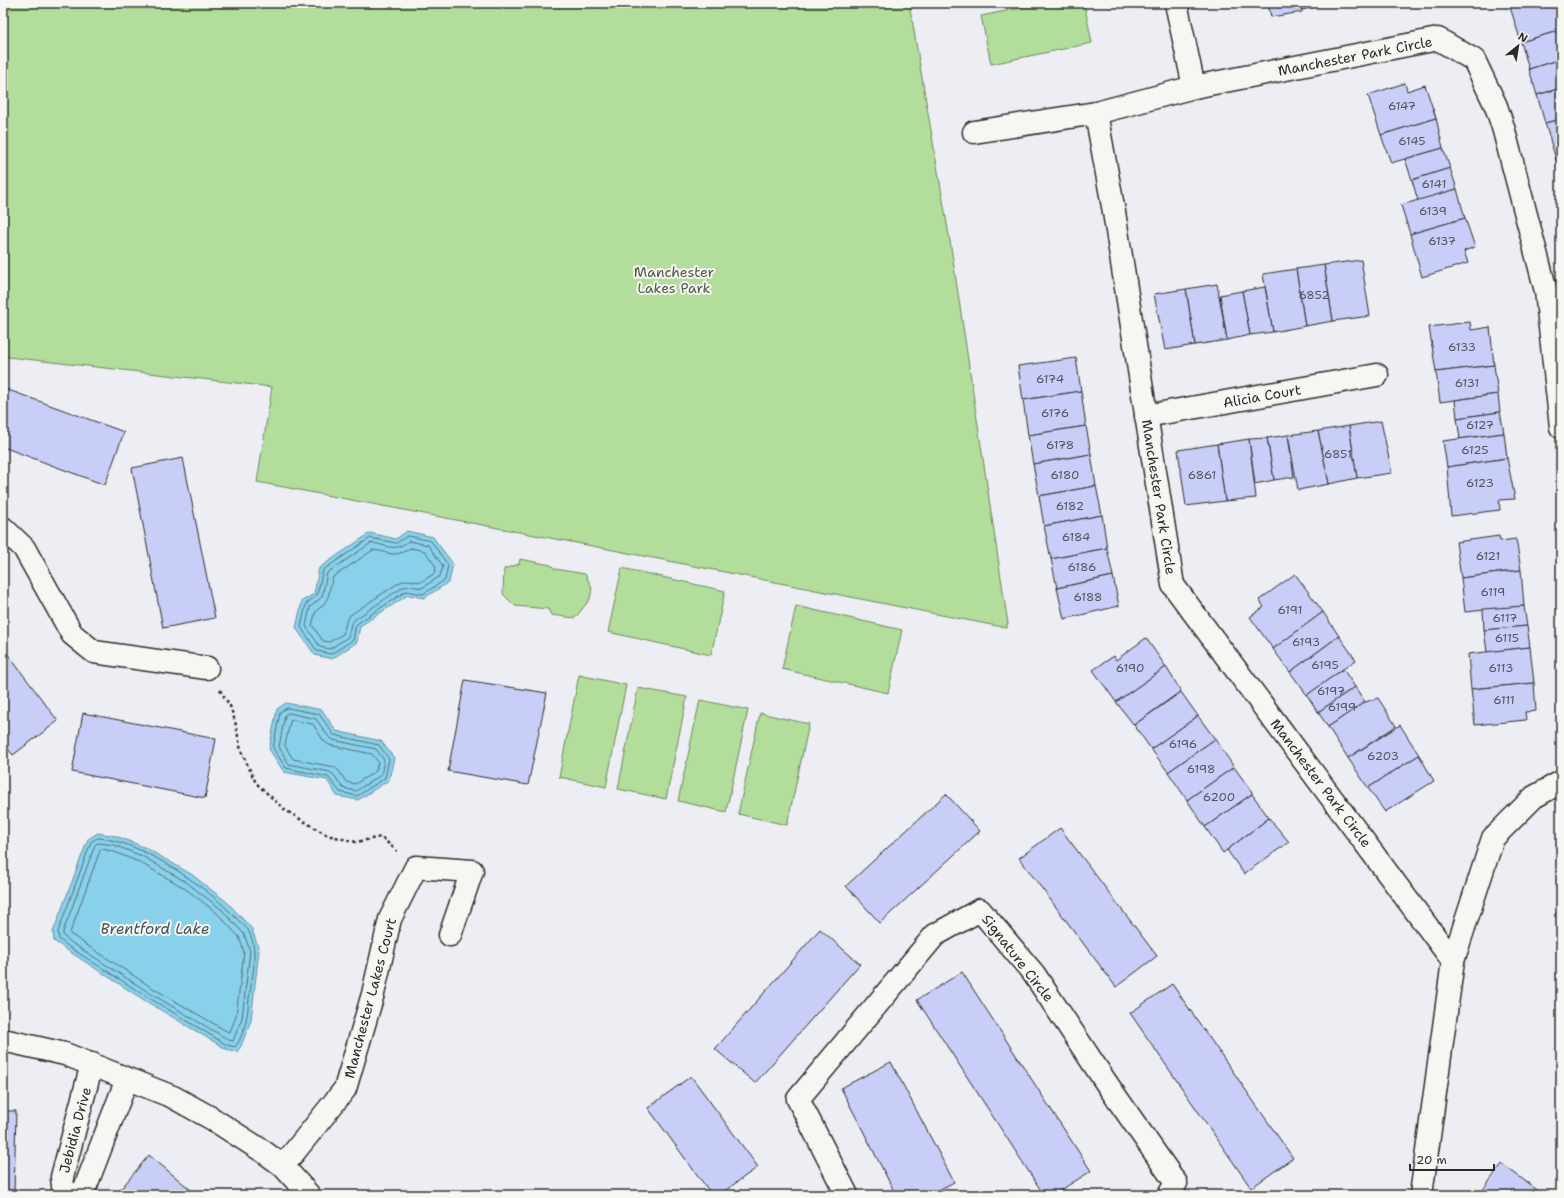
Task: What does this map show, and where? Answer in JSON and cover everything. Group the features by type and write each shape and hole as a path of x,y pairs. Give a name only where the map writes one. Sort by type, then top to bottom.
{"street":[{"path":"1176,3 1194,87"},
{"name":"Manchester Park Circle","path":"974,132 1096,113 1194,87 1438,39 1474,60 1496,106 1503,127 1546,291 1561,427"},
{"name":"Manchester Park Circle","path":"1096,113 1115,220 1174,585 1453,961"},
{"name":"Alicia Court","path":"1146,416 1377,375"},
{"path":"3,528 24,548 72,634 94,652 207,668"},
{"path":"1421,1195 1453,961 1493,838 1534,797 1561,782"},
{"path":"416,866 472,870 450,935"},
{"name":"Manchester Lakes Court","path":"283,1166 345,1089 374,994 390,919 416,866"},
{"name":"Signature Circle","path":"846,1195 798,1098 935,935 980,910 1034,974 1107,1084 1176,1183 1169,1195"},
{"path":"3,1040 65,1054 173,1097 211,1118 264,1152 283,1166 309,1195"},
{"name":"Jebidia Drive","path":"64,1195 62,1177 92,1064"},
{"name":"Jebidia Drive","path":"78,1195 85,1188 127,1079"}],"path":[{"path":"207,668 230,706 235,721 241,751 256,783 285,810 327,835 356,842 381,838 416,866"}],"green space":[{"name":"Manchester Lakes Park","path":"3,3 931,3 910,8 951,247 1008,624 1007,628 608,549 257,482 272,387 8,357 3,355"},
{"path":"1045,3 1084,3 1092,43 991,64 981,16"},
{"path":"520,559 551,565 555,569 585,574 592,588 590,599 575,618 551,615 548,609 515,606 503,594 504,569 519,564"},
{"path":"622,568 725,591 711,655 608,632"},
{"path":"796,606 902,630 888,693 782,669"},
{"path":"579,675 626,685 606,787 559,777"},
{"path":"638,688 687,697 666,799 618,789"},
{"path":"700,700 748,710 726,812 678,801"},
{"path":"760,713 809,724 787,825 738,814"}],"water":[{"path":"407,531 433,537 453,564 449,582 424,598 408,595 360,626 357,642 332,659 315,655 296,628 302,601 314,594 319,568 370,533 396,539"},
{"path":"286,703 322,710 336,731 381,741 394,758 389,780 358,800 337,796 327,780 284,772 269,749 277,709"},
{"name":"Brentford Lake","path":"98,833 116,836 146,848 191,874 227,902 252,929 259,950 251,1020 241,1046 237,1052 226,1049 144,1000 54,941 53,932 88,839"}],"building":[{"path":"1260,3 1300,3 1302,12 1271,17 1268,4 1260,5"},
{"path":"1300,3 1332,3 1302,10"},
{"path":"1524,3 1561,3 1561,30 1521,42 1510,7"},
{"path":"1561,30 1561,59 1529,69 1521,42"},
{"path":"1561,59 1561,88 1537,95 1529,69"},
{"path":"1405,83 1407,91 1425,85 1436,118 1381,135 1368,95"},
{"path":"1561,88 1561,119 1545,123 1537,95"},
{"path":"1436,118 1443,148 1391,163 1381,135"},
{"path":"1561,119 1561,154 1555,156 1545,123"},
{"path":"1443,148 1450,168 1412,180 1405,159"},
{"path":"1561,154 1561,174 1555,156"},
{"path":"1450,168 1457,189 1418,201 1412,180"},
{"path":"1457,189 1465,218 1410,234 1401,205"},
{"path":"1465,218 1475,247 1464,251 1468,263 1422,277 1410,234"},
{"path":"1361,260 1370,316 1333,321 1324,265"},
{"path":"1324,265 1333,321 1305,326 1296,269"},
{"path":"1296,269 1305,326 1273,332 1263,274"},
{"path":"1217,284 1227,340 1195,345 1186,289"},
{"path":"1265,287 1273,332 1250,335 1242,291"},
{"path":"1186,289 1195,345 1165,350 1154,294"},
{"path":"1242,291 1250,335 1227,340 1220,295"},
{"path":"1470,322 1471,330 1490,327 1494,365 1436,372 1429,327"},
{"path":"1076,358 1081,391 1023,400 1018,366"},
{"path":"1494,365 1498,394 1440,402 1436,372"},
{"path":"3,388 124,432 105,485 3,447"},
{"path":"1081,391 1086,426 1028,435 1023,400"},
{"path":"1498,394 1500,412 1457,418 1455,400"},
{"path":"1500,412 1504,433 1460,439 1457,418"},
{"path":"1381,421 1392,473 1357,478 1349,426"},
{"path":"1086,426 1091,454 1033,464 1028,435"},
{"path":"1349,426 1357,478 1329,484 1318,431"},
{"path":"1318,431 1329,484 1298,490 1288,435"},
{"path":"1504,433 1507,458 1447,467 1443,441"},
{"path":"1288,435 1294,477 1274,480 1267,438"},
{"path":"1267,438 1274,480 1255,484 1249,439"},
{"path":"1249,439 1256,498 1225,501 1217,444"},
{"path":"1217,444 1225,501 1186,506 1178,450"},
{"path":"1091,454 1096,486 1039,496 1033,464"},
{"path":"183,458 215,618 163,628 132,468"},
{"path":"1507,458 1515,499 1499,500 1500,510 1451,516 1447,467"},
{"path":"1096,486 1102,515 1044,526 1039,496"},
{"path":"1102,515 1107,548 1051,559 1044,526"},
{"path":"1499,536 1500,541 1516,539 1521,570 1461,578 1456,542"},
{"path":"1107,548 1113,576 1057,588 1051,559"},
{"path":"1521,570 1524,606 1465,612 1461,578"},
{"path":"1295,574 1323,612 1273,649 1250,617 1264,607 1259,600"},
{"path":"1113,576 1119,606 1064,619 1057,588"},
{"path":"1524,606 1527,626 1484,630 1483,609"},
{"path":"1323,612 1339,636 1290,672 1273,649"},
{"path":"1527,626 1530,647 1487,652 1484,630"},
{"path":"1339,636 1356,660 1307,695 1290,672"},
{"path":"1146,638 1166,667 1116,702 1093,670 1114,656 1116,660"},
{"path":"1530,647 1534,683 1471,689 1468,654"},
{"path":"3,648 58,721 13,755 3,743"},
{"path":"1166,667 1181,691 1134,725 1116,702"},
{"path":"1343,669 1355,687 1318,712 1307,695"},
{"path":"465,680 547,693 528,785 448,771"},
{"path":"1534,683 1536,711 1525,712 1526,720 1475,725 1471,689"},
{"path":"1355,687 1365,702 1328,727 1318,712"},
{"path":"1181,692 1198,716 1151,749 1134,725"},
{"path":"1378,698 1396,726 1348,758 1328,727 1365,702"},
{"path":"83,713 216,739 205,798 72,772"},
{"path":"1198,716 1215,739 1168,772 1151,749"},
{"path":"1400,725 1419,755 1368,788 1348,758"},
{"path":"1215,739 1234,767 1187,800 1168,772"},
{"path":"1419,755 1434,781 1385,812 1368,788"},
{"path":"1234,767 1252,794 1205,827 1187,800"},
{"path":"946,794 980,831 880,923 846,886"},
{"path":"1252,794 1269,818 1223,853 1205,827"},
{"path":"1269,818 1289,842 1244,874 1227,850"},
{"path":"1060,828 1157,956 1116,987 1019,858"},
{"path":"1561,910 1561,924 1554,915"},
{"path":"820,929 860,964 755,1083 715,1049"},
{"path":"962,972 1091,1171 1053,1195 1044,1195 917,1000"},
{"path":"1172,984 1293,1158 1251,1188 1130,1013"},
{"path":"891,1062 954,1182 929,1195 896,1195 841,1088"},
{"path":"691,1076 758,1167 719,1195 712,1195 648,1108"},
{"path":"3,1111 16,1111 14,1195 3,1195"},
{"path":"149,1155 197,1195 116,1195"},
{"path":"1502,1164 1544,1195 1479,1195"}]}
